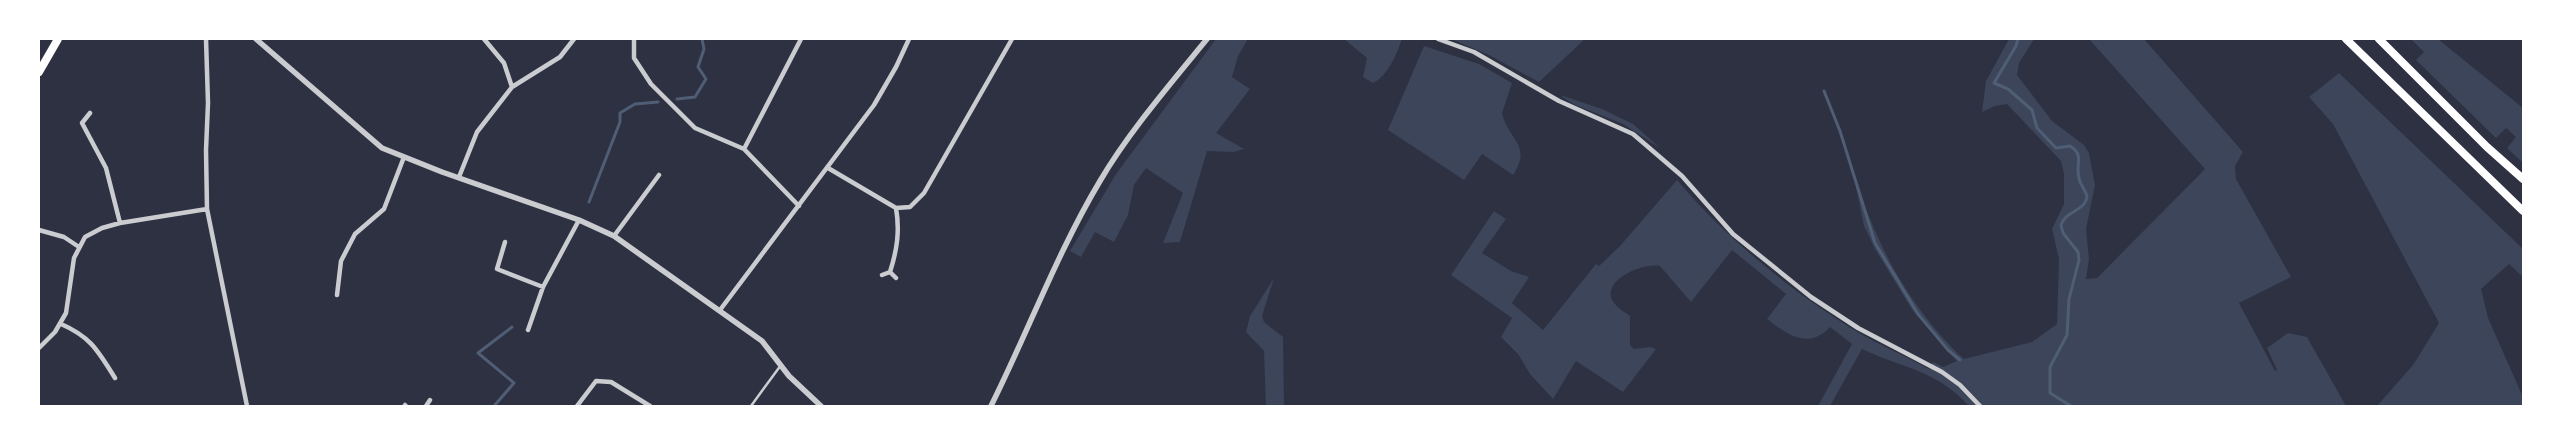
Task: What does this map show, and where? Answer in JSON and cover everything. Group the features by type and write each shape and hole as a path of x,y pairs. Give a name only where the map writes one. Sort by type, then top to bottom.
{"highway":[{"path":"39,72 58,39"},
{"path":"2346,39 2523,211"},
{"path":"2379,39 2487,147 2523,179"}],"street":[{"path":"206,39 208,103 206,209 247,406"},
{"path":"256,39 382,148 579,220 614,236 720,310 762,342 781,366 821,406"},
{"path":"484,39 504,62 512,87"},
{"path":"459,177 477,132 512,87 560,57 574,39"},
{"path":"634,39 634,58 651,84 695,128 744,149 799,206"},
{"path":"744,149 801,39"},
{"path":"720,310 874,104 896,67 908,39"},
{"path":"828,168 896,208 910,206 924,193 1012,39"},
{"path":"991,406 1019,350 1053,270 1100,180 1161,95 1206,39"},
{"path":"1438,39 1474,52 1560,101 1633,134 1682,176 1733,234 1806,293 1858,328 1942,372 1960,385 1980,406"},
{"path":"90,113 82,123 106,168 120,223"},
{"path":"337,295 340,261 355,234 384,209 404,157"},
{"path":"614,236 659,175"},
{"path":"890,272 896,251 899,226 896,208"},
{"path":"39,348 61,324 66,313 74,258 85,237 102,228 120,223 206,209"},
{"path":"528,330 543,287 579,220"},
{"path":"39,230 64,238 79,247"},
{"path":"505,242 497,269 543,287"},
{"path":"882,275 890,272"},
{"path":"890,272 896,278"},
{"path":"61,324 88,339 101,354 116,378"},
{"path":"577,406 596,382 611,382 650,406"},
{"path":"426,406 430,400"}],"lane":[{"path":"751,406 781,366"}],"shaded area":[{"path":"1216,39 1248,39 1238,56 1232,77 1250,89 1216,133 1244,149 1234,152 1207,151 1180,242 1163,243 1183,193 1146,168 1134,185 1128,215 1114,242 1095,232 1081,257 1070,251 1116,174"},
{"path":"1344,39 1402,39 1395,57 1387,70 1373,83 1363,77 1367,58"},
{"path":"1451,39 1585,39 1539,82 1489,55"},
{"path":"2009,39 2034,39 2019,63 2017,75 2052,121 2084,145 2089,153 2095,185 2086,229 2089,259 2086,279 2097,278 2205,169 2089,39 2144,39 2243,152 2235,166 2236,179 2291,277 2239,303 2275,371 2277,370 2267,348 2288,333 2307,337 2346,406 1969,406 1944,384 1931,377 1862,349 1830,406 1818,406 1852,344 1830,327 1814,338 1798,338 1790,335 1767,319 1786,294 1732,250 1691,302 1660,266 1637,269 1621,278 1611,290 1611,297 1616,306 1630,316 1630,345 1634,349 1650,347 1656,349 1623,392 1576,361 1553,399 1530,374 1518,354 1501,337 1512,318 1451,275 1494,211 1506,219 1482,253 1511,271 1529,277 1512,303 1543,330 1596,264 1599,266 1620,246 1677,180 1716,222 1758,261 1827,313 1870,339 1929,369 1933,362 1943,367 1957,361 1913,311 1875,249 1864,226 1853,172 1882,247 1894,269 1921,311 1957,353 1964,359 2032,342 2057,324 2059,259 2052,229 2064,204 2064,174 2061,161 2007,104 1995,106 1982,112 1986,81"},
{"path":"2411,39 2438,39 2523,108 2523,163 2507,148 2516,137 2506,128 2496,138 2416,60 2424,52"},
{"path":"1424,46 1479,64 1512,83 1502,113 1520,149 1519,165 1513,175 1482,154 1464,180 1388,130"},
{"path":"2339,73 2523,249 2523,277 2509,264 2481,289 2488,318 2523,397 2523,406 2377,406 2413,365 2439,323 2333,124 2309,97"},
{"path":"1560,95 1602,109 1633,124 1660,148 1623,124 1573,104"},
{"path":"1274,278 1262,316 1264,322 1283,337 1284,406 1266,406 1264,351 1246,332 1250,316"}],"waterway":[{"path":"677,99 695,97 706,79 698,67 704,49 702,39"},
{"path":"2018,39 2016,46 1994,83 2008,89 2032,110 2037,128 2056,148 2070,146 2075,149 2078,156 2078,173 2087,196 2083,205 2063,220 2061,225 2063,233 2078,252 2079,260 2069,299 2067,335 2050,367 2050,393 2071,406"},
{"path":"1824,91 1840,131 1875,243 1918,314 1948,350 1960,360"},
{"path":"589,202 620,122 620,113 635,104 658,102"},
{"path":"494,406 514,383 478,353 512,327"}]}
